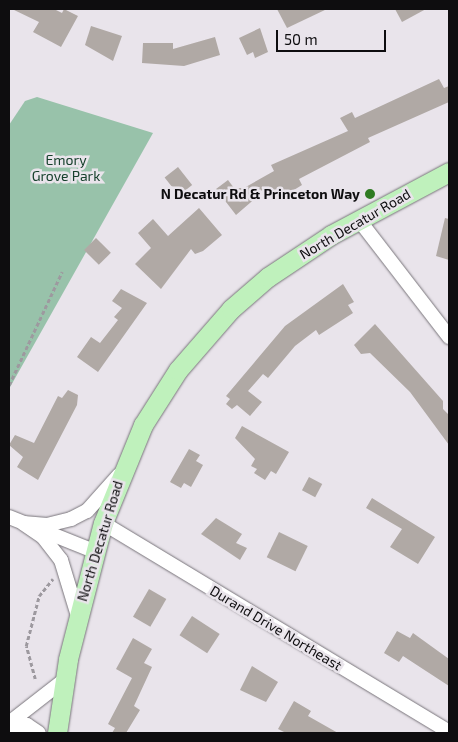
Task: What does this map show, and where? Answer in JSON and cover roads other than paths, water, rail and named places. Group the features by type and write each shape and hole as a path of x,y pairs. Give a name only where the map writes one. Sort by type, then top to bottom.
{"main road":[{"name":"North Decatur Road","path":"57,733 64,680 78,616 103,523 122,472 174,376 231,309 302,254 359,220 449,172"}],"street":[{"path":"359,220 449,337"},
{"path":"23,523 47,525 71,519 87,511 122,472"},
{"path":"9,517 94,551"},
{"path":"23,523 43,537 65,571 78,616"},
{"name":"Durand Drive Northeast","path":"103,523 449,732"},
{"path":"9,725 64,680"},
{"path":"9,725 27,725 39,733"}],"place":[{"name":"N Decatur Rd & Princeton Way","path":"370,194"}],"park label":[{"name":"Emory Grove Park","path":"66,168"}]}
